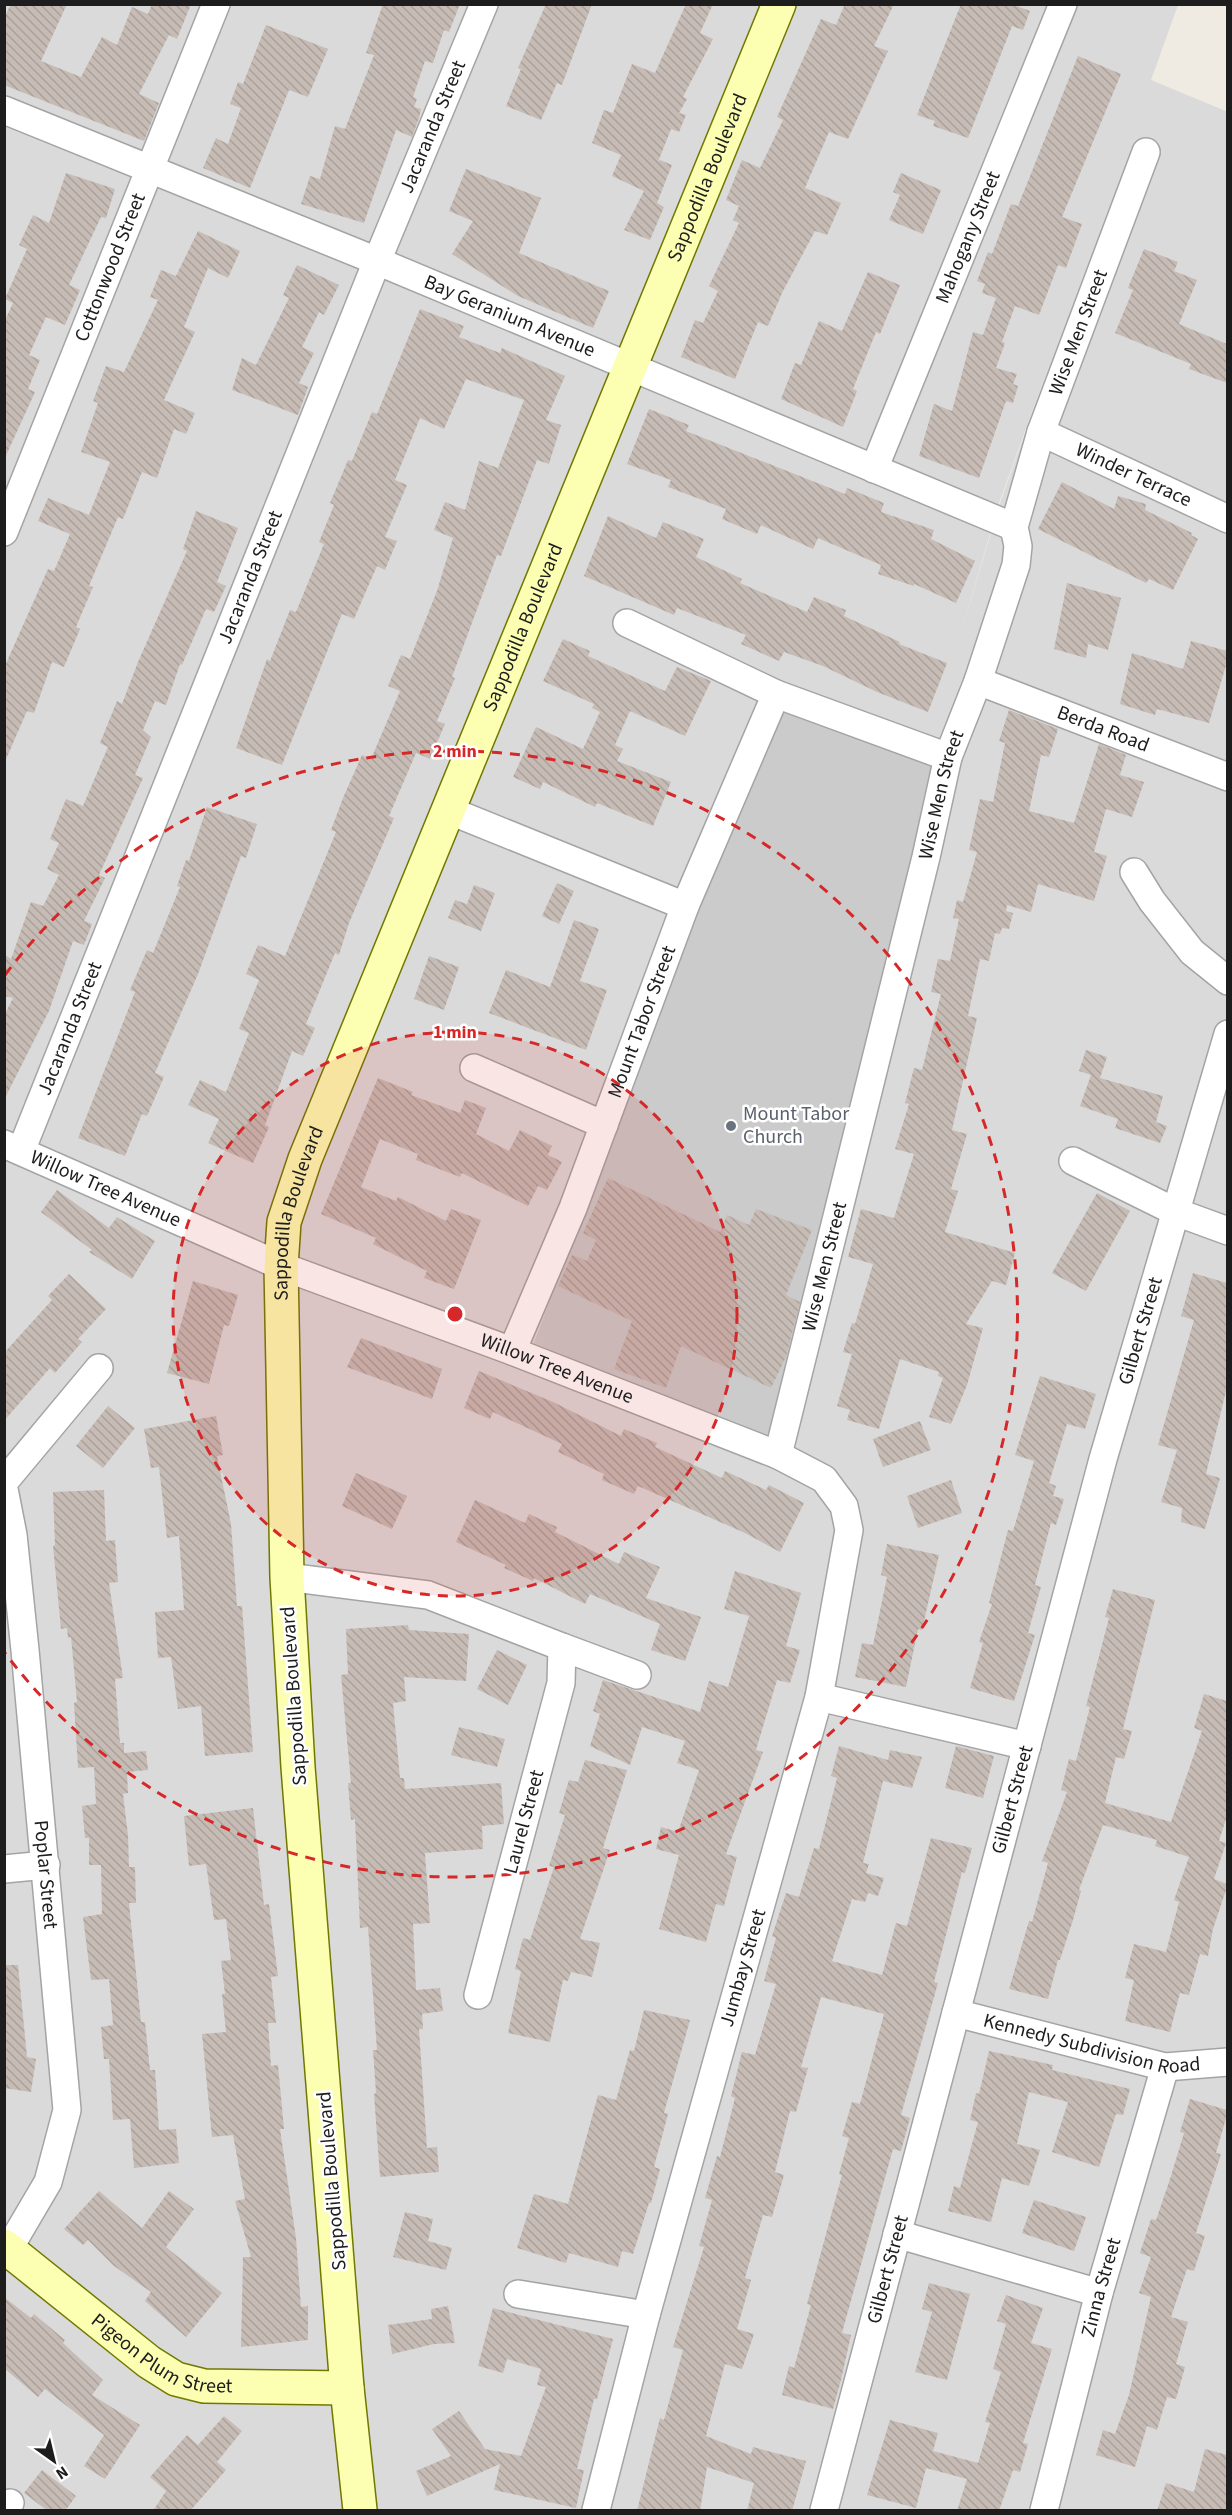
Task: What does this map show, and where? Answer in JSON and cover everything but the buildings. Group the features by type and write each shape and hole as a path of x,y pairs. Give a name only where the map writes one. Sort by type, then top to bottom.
{"street":[{"name":"Cottonwood Street","path":"4,532 216,4"},
{"name":"Jacaranda Street","path":"13,1148 376,261 484,4"},
{"name":"Sappodilla Boulevard","path":"360,2511 347,2388 299,1779 286,1577 281,1266 284,1222 305,1159 779,4"},
{"name":"Mahogany Street","path":"874,469 1064,4"},
{"name":"Bay Geranium Avenue","path":"4,110 376,261 1014,527"},
{"name":"Wise Men Street","path":"778,1455 924,868 948,757 978,681 1016,565 1018,546 1014,527 1041,432 1146,152"},
{"name":"Winder Terrace","path":"1041,432 1227,519"},
{"path":"627,623 776,694 948,757"},
{"name":"Berda Road","path":"978,681 1227,777"},
{"name":"Mount Tabor Street","path":"512,1351 573,1208 685,906 776,694"},
{"path":"448,810 685,906"},
{"path":"1134,872 1152,901 1192,952 1227,981"},
{"name":"Gilbert Street","path":"824,2511 1103,1459 1227,1034"},
{"path":"474,1068 604,1125"},
{"name":"Willow Tree Avenue","path":"13,1148 281,1266 512,1351 778,1455"},
{"path":"1073,1161 1176,1212 1227,1231"},
{"path":"4,1482 99,1368"},
{"name":"Jumbay Street","path":"596,2511 646,2315 819,1697 849,1530 844,1506 824,1479 778,1455"},
{"name":"Poplar Street","path":"4,1489 13,1535 46,1865 67,2110 48,2182 6,2248"},
{"path":"286,1577 428,1595 638,1675"},
{"name":"Laurel Street","path":"478,1995 561,1683 562,1647"},
{"path":"819,1697 1027,1746"},
{"path":"4,1869 46,1865"},
{"name":"Kennedy Subdivision Road","path":"956,2013 1165,2067 1226,2057"},
{"name":"Zinna Street","path":"1044,2511 1100,2293 1165,2067"},
{"path":"897,2234 1100,2293"},
{"name":"Pigeon Plum Street","path":"6,2248 149,2362 176,2379 204,2386 347,2388"},
{"path":"518,2294 646,2315"}],"shaded area":[{"path":"5,5 1178,5 1151,80 1228,112 1227,2510 5,2510","holes":["1056,346 1001,500 959,639 1000,500"]},
{"name":"Mount Tabor Church","path":"783,708 935,765 769,1439 534,1343 696,909"}],"place":[{"name":"Mount Tabor Church","path":"731,1126"}]}
